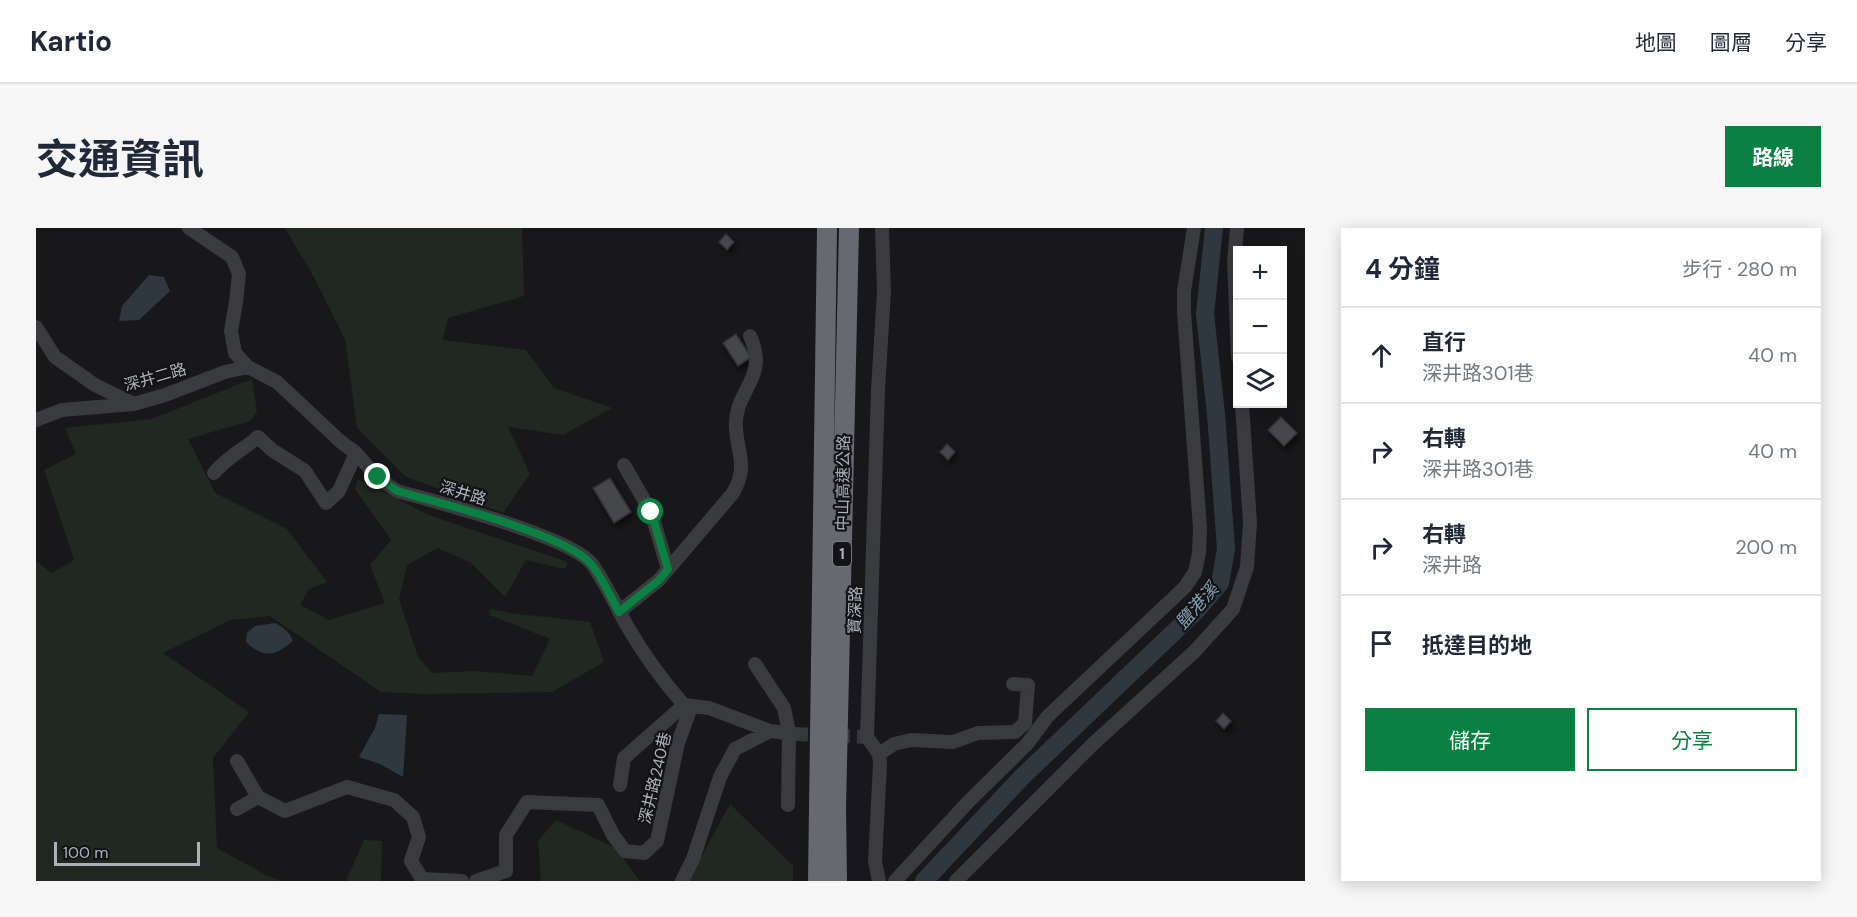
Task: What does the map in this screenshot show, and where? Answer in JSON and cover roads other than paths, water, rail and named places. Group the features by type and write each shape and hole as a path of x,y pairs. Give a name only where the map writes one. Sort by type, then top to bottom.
{"highway":[{"name":"中山高速公路","path":"818,881 827,228"},
{"name":"中山高速公路","path":"837,881 836,808 849,228"}],"street":[{"path":"189,228 232,257 239,274 231,332 235,353 248,368"},
{"name":"寶深路","path":"879,754 867,737 878,390 884,291 882,228"},
{"path":"895,881 969,801 1027,744 1048,716 1175,597 1195,572 1199,553 1200,528 1184,312 1184,291 1194,228"},
{"path":"1237,228 1234,242 1234,283 1238,354"},
{"path":"36,327 56,357 95,384 134,404"},
{"path":"619,612 659,580 733,493 739,482 743,460 736,428 738,405 756,372 757,350 750,336"},
{"name":"深井二路","path":"36,420 62,410 134,404 225,372 248,368"},
{"name":"深井路","path":"248,368 277,382 341,442 356,453 378,477 397,491 544,536 575,550 591,563 619,612 667,686 688,706"},
{"path":"956,881 1093,744 1195,651 1233,609 1247,567 1250,523 1242,408"},
{"path":"214,473 224,461 240,452 258,437 272,450 305,471 326,503 339,491 356,453"},
{"path":"624,465 651,512 668,569"},
{"path":"755,664 784,708 791,733 788,805"},
{"path":"879,881 875,861 879,754 894,744 911,740 952,742 978,733 1015,732 1025,723 1028,686 1013,684"},
{"path":"620,785 624,758 688,706 709,708 770,731 791,733"},
{"name":"深井路240巷","path":"476,881 506,871 506,835 527,802 598,805 613,835 625,851 644,853 657,841 688,706"},
{"path":"682,881 693,859 720,777 735,749 770,731"},
{"path":"237,761 258,797 285,812 347,787 394,800 413,817 419,837 411,861 422,879 462,881"},
{"path":"237,809 258,797"}],"waterway":[{"name":"鹽港溪","path":"924,881 1023,776 1195,612 1220,583 1226,549 1216,414 1205,314 1214,228"}],"tunnel":[{"path":"794,734 867,737"}]}
